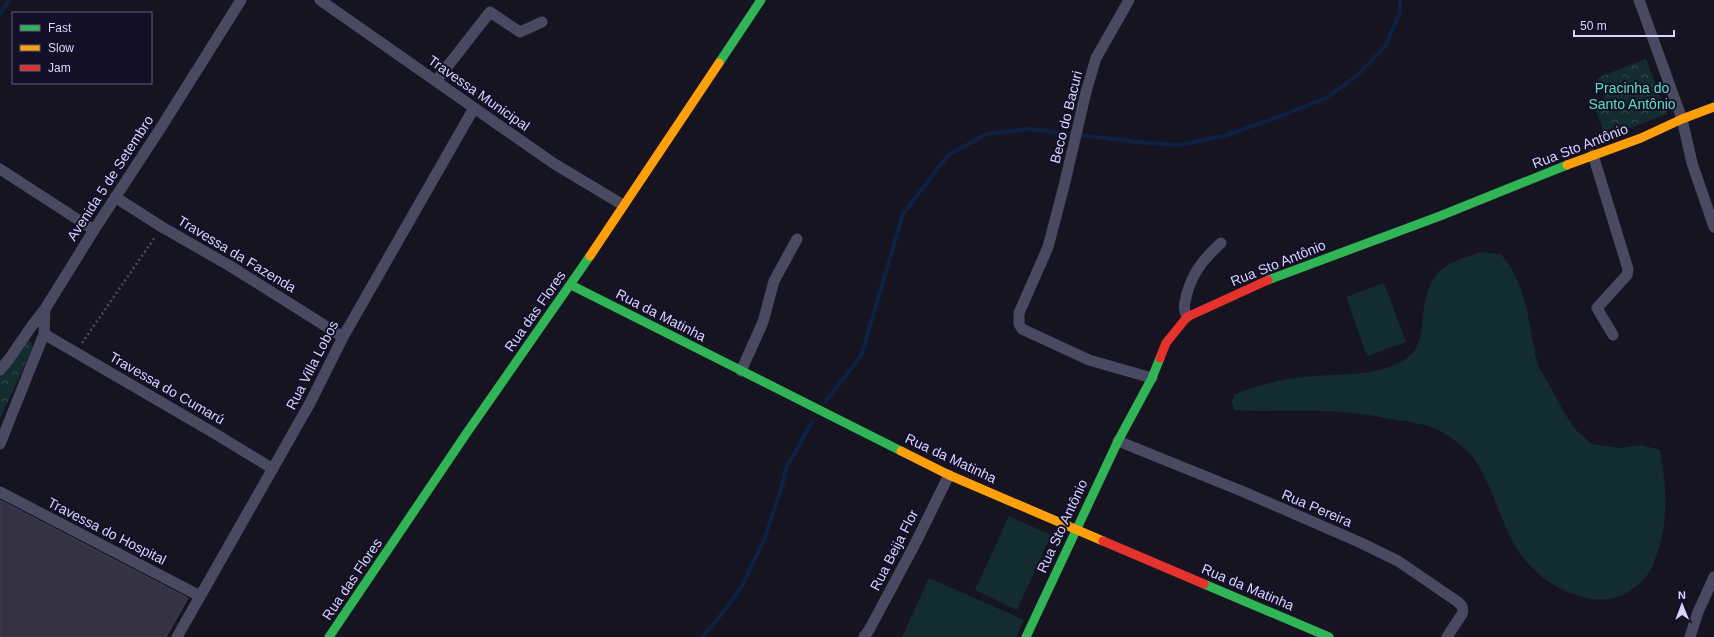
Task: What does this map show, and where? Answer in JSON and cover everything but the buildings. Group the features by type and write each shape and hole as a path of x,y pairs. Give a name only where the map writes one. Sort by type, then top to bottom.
{"street":[{"name":"Avenida 5 de Setembro","path":"0,370 45,309 241,0"},
{"name":"Travessa Municipal","path":"320,0 553,163 623,205"},
{"name":"Rua das Flores","path":"329,637 466,434 571,285 761,0"},
{"name":"Beco do Bacuri","path":"1129,0 1096,58 1086,92 1076,142 1048,247 1019,313 1019,324 1022,329 1089,360 1152,378"},
{"path":"1640,0 1682,119 1692,163 1714,227"},
{"path":"436,81 490,12 520,32 542,22"},
{"name":"Rua Sto Antônio","path":"1026,637 1118,441 1152,378 1166,342 1187,317 1255,285 1440,216 1593,155 1641,138 1682,119 1714,107"},
{"name":"Rua Villa Lobos","path":"178,637 310,404 343,337 474,108"},
{"path":"1593,155 1628,269 1627,275 1597,308 1613,335"},
{"path":"0,169 94,230"},
{"name":"Travessa da Fazenda","path":"115,197 162,227 230,266 343,337"},
{"path":"741,371 763,322 774,281 797,239"},
{"path":"1187,317 1183,309 1192,278 1207,257 1221,243"},
{"name":"Rua da Matinha","path":"571,285 949,475 1329,637"},
{"path":"0,444 44,334 45,309"},
{"name":"Travessa do Cumarú","path":"44,334 77,352 273,469"},
{"name":"Rua Pereira","path":"1118,441 1251,495 1359,542 1398,561 1462,606 1462,614 1447,637"},
{"name":"Rua Beija Flor","path":"864,637 914,546 949,475"},
{"name":"Travessa do Hospital","path":"0,492 200,596"},
{"path":"1690,637 1698,612 1714,577"}],"path":[{"path":"77,352 162,227"}],"green space":[{"name":"Pracinha do Santo Antônio","path":"1646,59 1667,114 1606,137 1593,103 1605,98 1597,78"},
{"path":"1481,252 1501,254 1512,269 1526,305 1537,363 1565,414 1576,430 1592,444 1620,448 1641,445 1660,450 1664,475 1665,513 1664,526 1658,551 1648,574 1637,586 1624,594 1601,600 1579,596 1565,591 1541,576 1521,555 1513,543 1487,483 1473,457 1467,450 1444,433 1424,425 1367,415 1327,411 1234,410 1232,401 1235,394 1258,386 1288,379 1310,376 1369,372 1396,364 1408,357 1415,349 1420,339 1425,301 1435,276 1445,267 1462,258"},
{"path":"1384,283 1406,342 1367,356 1346,297"},
{"path":"30,341 33,347 0,419 0,376 12,362 25,342"},
{"path":"1009,516 1051,535 1017,610 975,590"},
{"path":"929,578 1024,620 1016,637 902,637"}],"waterway":[{"path":"0,14 9,0"},
{"path":"825,402 861,356 903,214 948,155 987,134 1029,129 1138,142 1178,145 1227,135 1326,98 1358,75 1386,45 1400,12 1400,0"},
{"path":"702,637 741,588 764,540 782,486 786,468 812,422"}],"traffic: fast":[{"path":"719,63 761,0"},
{"path":"1268,280 1440,216 1567,165"},
{"path":"329,637 466,434 590,256"},
{"path":"571,285 901,451"},
{"path":"1026,637 1118,441 1152,378 1160,358"},
{"path":"1204,584 1329,637"}],"traffic: slow":[{"path":"590,256 719,63"},
{"path":"1567,165 1641,138 1682,119 1714,107"},
{"path":"901,451 949,475 1103,541"}],"traffic: jam":[{"path":"1160,358 1166,343 1187,317 1268,280"},
{"path":"1103,541 1204,584"}]}
